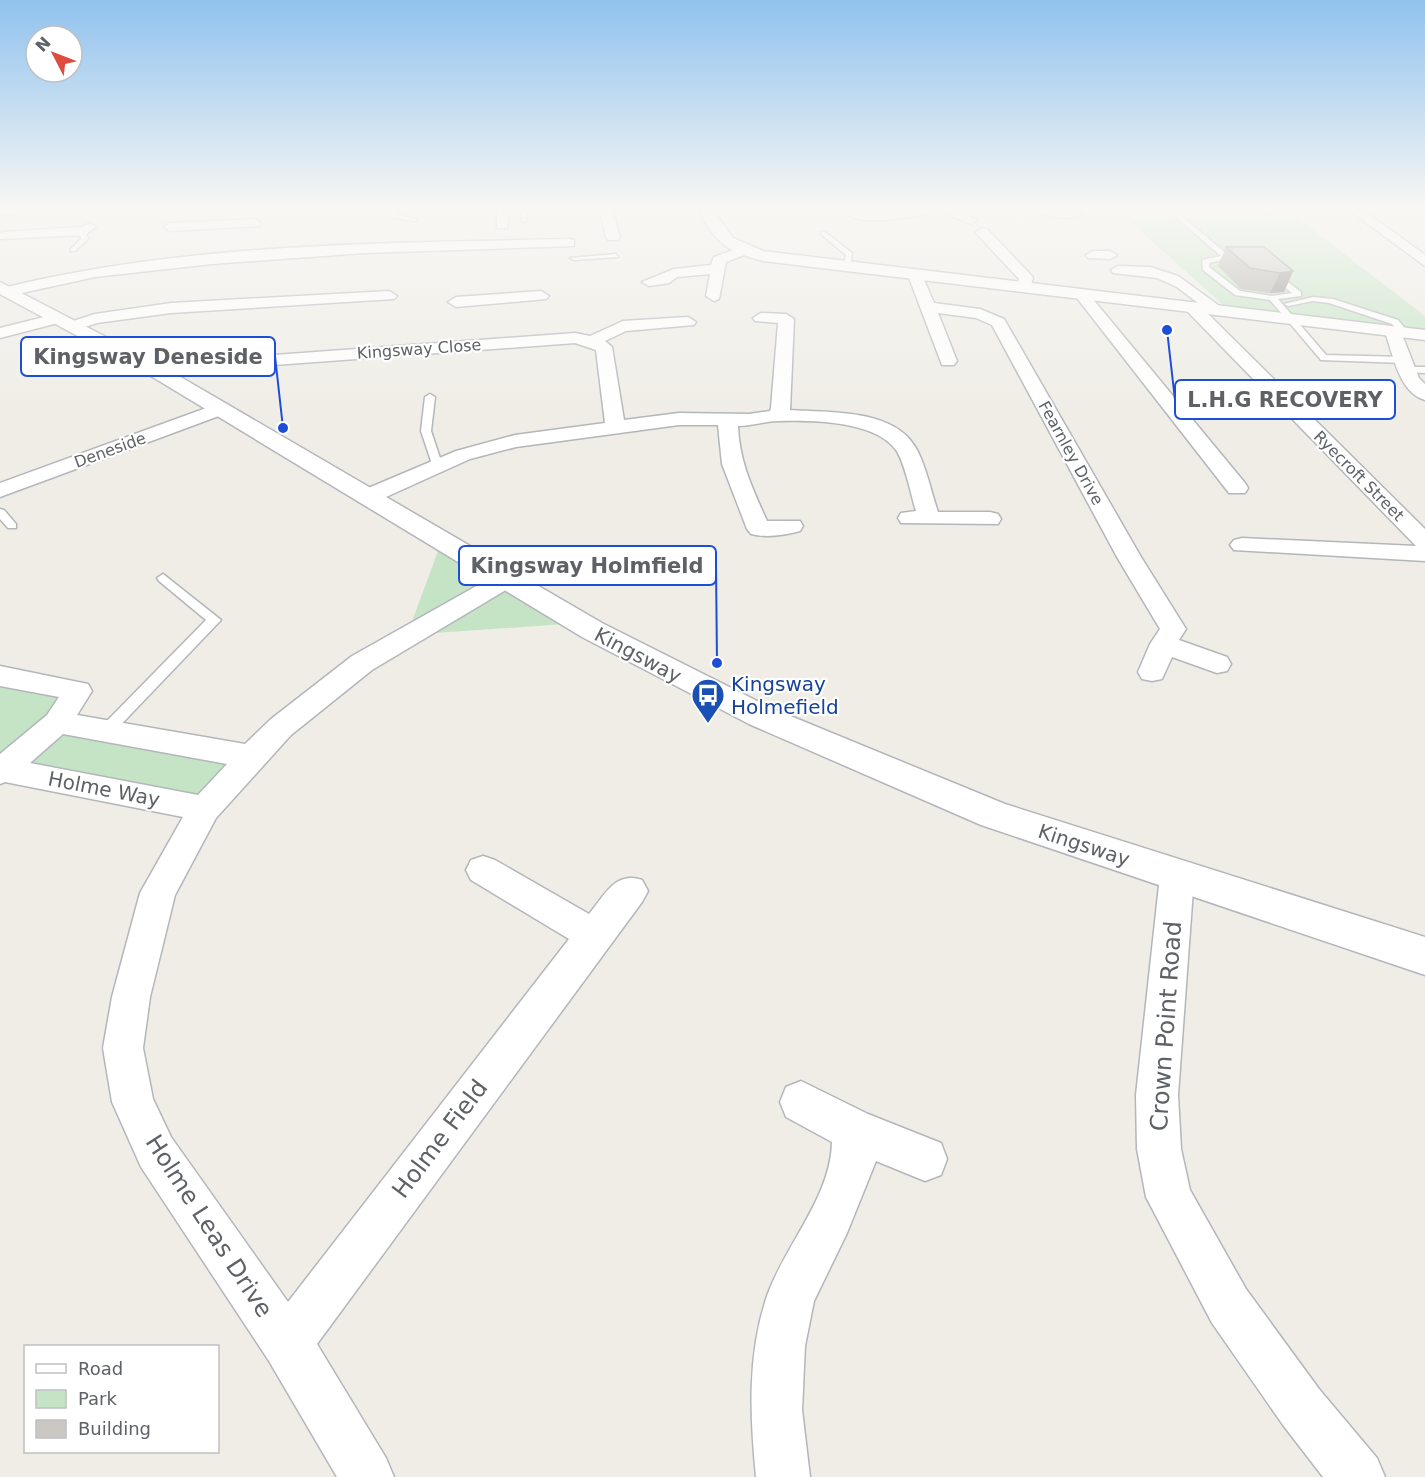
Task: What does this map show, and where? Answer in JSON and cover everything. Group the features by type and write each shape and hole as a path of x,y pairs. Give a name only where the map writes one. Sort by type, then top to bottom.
{"main road":[{"path":"948,279 1425,335"},
{"name":"Kingsway","path":"4,289 153,369 505,580 608,639 760,716 994,815 1425,956"}],"street":[{"path":"4,289 56,279"},
{"path":"649,282 664,279"},
{"path":"714,296 715,279"},
{"path":"917,279 948,361"},
{"path":"1024,288 1026,279"},
{"path":"1172,279 1217,310"},
{"path":"464,334 461,301 535,291"},
{"path":"1082,295 1237,488"},
{"path":"0,333 143,311 389,296"},
{"name":"Fearnley Drive","path":"928,307 980,314 998,322 1129,557 1173,629 1163,644 1152,672"},
{"name":"Ryecroft Street","path":"1192,307 1425,542"},
{"path":"761,318 786,319 781,408 778,415"},
{"path":"592,341 622,326 688,322"},
{"path":"1399,332 1412,367 1411,380 1424,392"},
{"name":"Kingsway Close","path":"153,369 464,334 592,341"},
{"path":"592,341 603,347 605,352 615,426"},
{"name":"Deneside","path":"0,490 220,409"},
{"path":"367,496 436,464 515,441 679,419 749,420 778,415 852,420 883,428 907,450 918,518 990,519"},
{"path":"728,420 727,447 732,470 759,529 792,526"},
{"path":"1242,545 1425,554"},
{"name":"Holme Leas Drive","path":"368,1477 287,1343 212,1237 156,1152 134,1102 123,1048 131,997 158,893 205,809 281,727 362,663 505,580"},
{"path":"1163,644 1217,664"},
{"name":"Holme Way","path":"0,676 78,691 57,722 1,771"},
{"path":"57,722 251,757"},
{"name":"Holme Way","path":"1,771 205,809"},
{"path":"483,870 594,935"},
{"name":"Crown Point Road","path":"1177,876 1157,1095 1159,1149 1169,1197 1229,1306 1301,1407 1358,1477"},
{"name":"Holme Field","path":"287,1343 594,935 630,891"},
{"path":"801,1102 854,1130 925,1159"},
{"path":"783,1477 776,1410 780,1346 791,1298 851,1171 854,1161 854,1130"}],"lane":[{"path":"1220,279 1238,293 1272,298 1298,294 1280,279"},
{"path":"1272,298 1294,320 1298,329 1324,358 1412,367"},
{"path":"1280,305 1313,299 1330,301 1395,322 1399,332"},
{"path":"430,397 426,431 436,464"},
{"path":"0,512 12,526"},
{"path":"106,731 214,620 163,578"}],"green space":[{"path":"1194,279 1377,279 1425,316 1425,335 1231,312"},
{"path":"441,543 579,623 407,635"},
{"path":"0,676 78,691 58,722 251,757 205,809 0,772"}],"place":[{"name":"L.H.G RECOVERY","path":"1167,330"},
{"name":"Kingsway Deneside","path":"283,428"},
{"name":"Kingsway Holmfield","path":"717,663"},
{"name":"Kingsway Holmefield","path":"708,724"}]}
